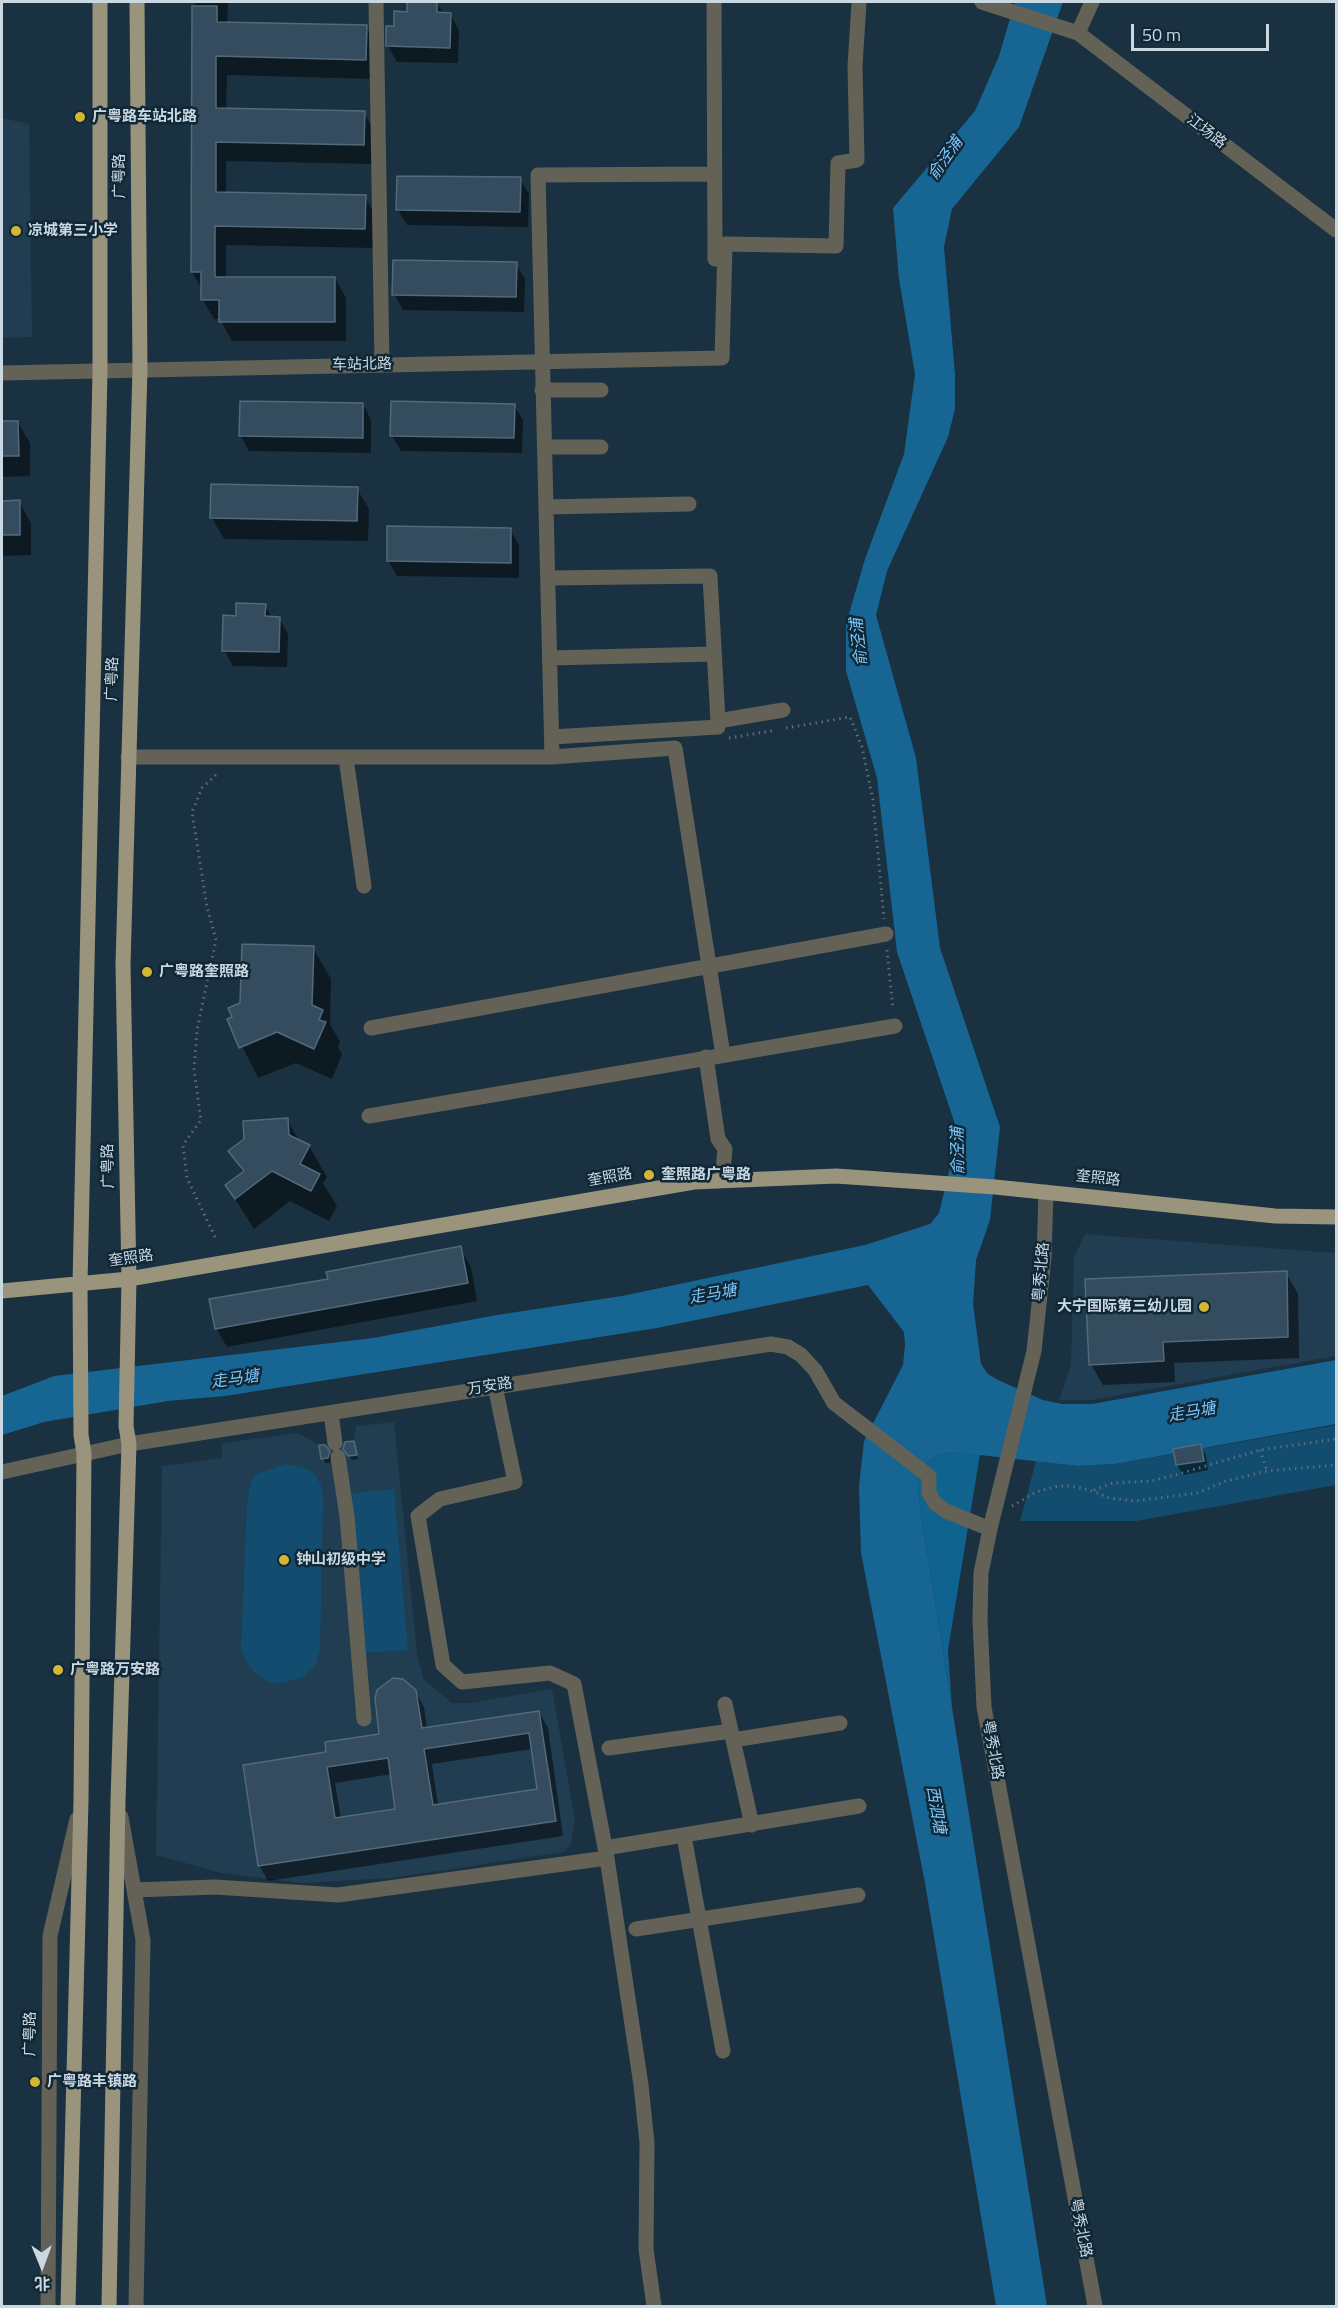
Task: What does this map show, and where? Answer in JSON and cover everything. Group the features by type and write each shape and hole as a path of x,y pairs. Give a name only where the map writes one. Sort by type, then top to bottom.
{"main road":[{"name":"广粤路","path":"68,2307 81,1801 84,1453 81,1435 80,1283 100,372 100,2"},
{"name":"广粤路","path":"129,1444 126,1426 129,1279 123,965 140,369 138,2"},
{"name":"奎照路","path":"2,1291 129,1279 686,1183 722,1180 836,1176 995,1187 1275,1216 1336,1217"},
{"path":"109,2307 118,1801 129,1444"}],"street":[{"path":"376,2 382,364"},
{"path":"714,2 718,358"},
{"path":"718,358 725,244 836,246 838,163 856,160 855,66 859,2"},
{"name":"江场路","path":"984,2 1078,33 1336,230"},
{"path":"1078,33 1092,2"},
{"path":"552,757 538,175 715,174"},
{"name":"车站北路","path":"2,373 718,358"},
{"path":"542,390 601,390"},
{"path":"545,447 601,447"},
{"path":"546,507 689,504"},
{"path":"548,578 710,576 718,721 718,728 552,737"},
{"path":"550,658 714,654"},
{"path":"718,721 783,711"},
{"path":"128,757 552,757 675,748 723,1055"},
{"path":"346,758 364,885"},
{"path":"371,1028 886,934"},
{"path":"369,1116 895,1026"},
{"path":"706,1057 718,1139 725,1149 722,1180"},
{"name":"粤秀北路","path":"1046,1192 1044,1258 1029,1380 991,1524 981,1573 980,1620 984,1707 1095,2307"},
{"name":"万安路","path":"2,1472 129,1444 771,1344 788,1347 801,1355 820,1377 834,1403 929,1476 929,1493 935,1503 946,1510 991,1524"},
{"path":"495,1386 516,1482 441,1499 418,1515 443,1665 462,1683 550,1673 574,1684 606,1853 628,1992 647,2143 646,2249 654,2307"},
{"path":"331,1413 347,1516 364,1719"},
{"path":"725,1704 752,1825"},
{"path":"609,1748 840,1723"},
{"name":"广粤路","path":"48,2307 50,1936 81,1801"},
{"path":"118,1801 143,1940 136,2307"},
{"path":"134,1890 215,1887 338,1895 606,1853 684,1836 859,1806"},
{"path":"684,1836 723,2051"},
{"path":"636,1929 858,1895"}],"path":[{"path":"721,740 850,717 862,747 873,800 895,1026"},
{"path":"215,1237 187,1178 183,1145 201,1120 194,1069 197,1030 216,940 207,907 192,812 202,788 232,758"},
{"path":"1093,1491 1113,1483 1152,1481 1260,1450 1313,1445 1336,1439"},
{"path":"1260,1450 1268,1471"},
{"path":"991,1524 1048,1488 1071,1486 1093,1491 1109,1498 1136,1501 1197,1493 1226,1481 1268,1471 1336,1465"}],"shaded area":[{"name":"凉城第三小学","path":"2,118 29,124 32,337 2,338"},
{"name":"大宁国际第三幼儿园","path":"1085,1234 1336,1253 1336,1356 1091,1400 1059,1400 1071,1365 1074,1257"},
{"name":"钟山初级中学","path":"394,1422 417,1653 424,1680 452,1703 470,1703 552,1689 575,1821 571,1844 564,1852 392,1878 302,1883 221,1873 156,1855 162,1466 222,1458 222,1443 298,1433 319,1445 354,1441 356,1426"},
{"path":"1336,1425 1336,1485 1136,1521 1020,1521 1036,1461 1078,1466 1115,1464"},
{"path":"953,1452 980,1454 948,1650 952,1708 917,1487 917,1474 927,1462 939,1455"},
{"path":"286,1464 308,1469 321,1485 323,1499 320,1651 316,1664 303,1677 278,1684 268,1682 256,1674 246,1662 241,1648 247,1503 250,1488 253,1477"},
{"path":"394,1489 408,1650 366,1653 352,1493"}],"water":[{"path":"1015,2 1063,2 1019,127 952,209 944,247 955,374 955,409 948,437 887,571 876,615 916,758 940,948 1000,1127 990,1220 976,1260 973,1304 981,1364 988,1374 998,1380 1043,1400 1062,1404 1092,1404 1336,1360 1336,1424 1115,1464 1078,1466 953,1452 939,1455 927,1462 917,1474 917,1487 1047,2306 996,2306 925,1883 861,1553 859,1486 864,1441 903,1365 905,1345 904,1332 868,1285 657,1328 225,1396 168,1401 44,1422 2,1435 2,1396 54,1376 373,1338 497,1315 622,1296 865,1245 930,1224 939,1213 953,1155 956,1127 897,952 877,778 846,671 846,624 865,559 904,454 915,374 899,279 893,208 975,111 999,56"}],"building":[{"path":"407,2 437,2 437,12 451,13 450,48 386,46 386,26 394,26 394,11 407,12"},
{"path":"192,6 217,6 217,22 367,25 366,60 216,56 216,108 365,111 364,145 216,142 216,192 366,195 365,229 215,226 215,277 335,277 335,322 219,322 219,300 201,300 201,272 191,272"},
{"path":"397,176 521,177 520,212 396,210"},
{"path":"393,260 517,262 516,297 392,295"},
{"path":"240,401 363,403 363,438 239,436"},
{"path":"391,401 515,404 514,438 390,436"},
{"path":"2,421 18,421 19,456 2,456"},
{"path":"211,484 358,487 357,521 210,518"},
{"path":"20,500 20,535 2,535 2,501"},
{"path":"387,526 511,528 511,563 387,561"},
{"path":"236,603 266,604 265,616 280,617 279,652 222,651 223,615 236,616"},
{"path":"242,944 314,946 312,1005 323,1010 319,1020 326,1022 314,1049 277,1032 239,1048 227,1019 232,1017 228,1008 240,1003"},
{"path":"288,1118 289,1135 310,1145 300,1164 320,1174 311,1191 272,1171 235,1199 225,1185 244,1171 228,1151 244,1139 243,1121"},
{"path":"461,1246 468,1283 215,1329 209,1299 328,1279 326,1272"},
{"path":"1287,1271 1288,1337 1163,1342 1164,1361 1089,1365 1085,1279"},
{"path":"354,1441 357,1455 348,1456 343,1449 345,1442"},
{"path":"1201,1444 1204,1461 1176,1465 1173,1449"},
{"path":"319,1445 325,1445 330,1451 328,1458 321,1459"},
{"path":"393,1678 403,1679 416,1690 422,1728 539,1711 556,1821 258,1866 243,1765 326,1752 325,1742 379,1734 375,1698 377,1690","holes":["529,1733 537,1789 433,1805 424,1749","388,1758 395,1809 335,1818 327,1767"]}],"place":[{"name":"广粤路车站北路","path":"80,117"},
{"name":"凉城第三小学","path":"16,231"},
{"name":"广粤路奎照路","path":"147,972"},
{"name":"奎照路广粤路","path":"649,1175"},
{"name":"大宁国际第三幼儿园","path":"1204,1307"},
{"name":"钟山初级中学","path":"284,1560"},
{"name":"广粤路万安路","path":"58,1670"},
{"name":"广粤路丰镇路","path":"35,2082"}],"water label":[{"name":"俞泾浦","path":"946,159"},
{"name":"俞泾浦","path":"860,642"},
{"name":"俞泾浦","path":"959,1151"},
{"name":"走马塘","path":"713,1295"},
{"name":"走马塘","path":"235,1380"},
{"name":"走马塘","path":"1192,1413"},
{"name":"西泗塘","path":"935,1810"}]}
